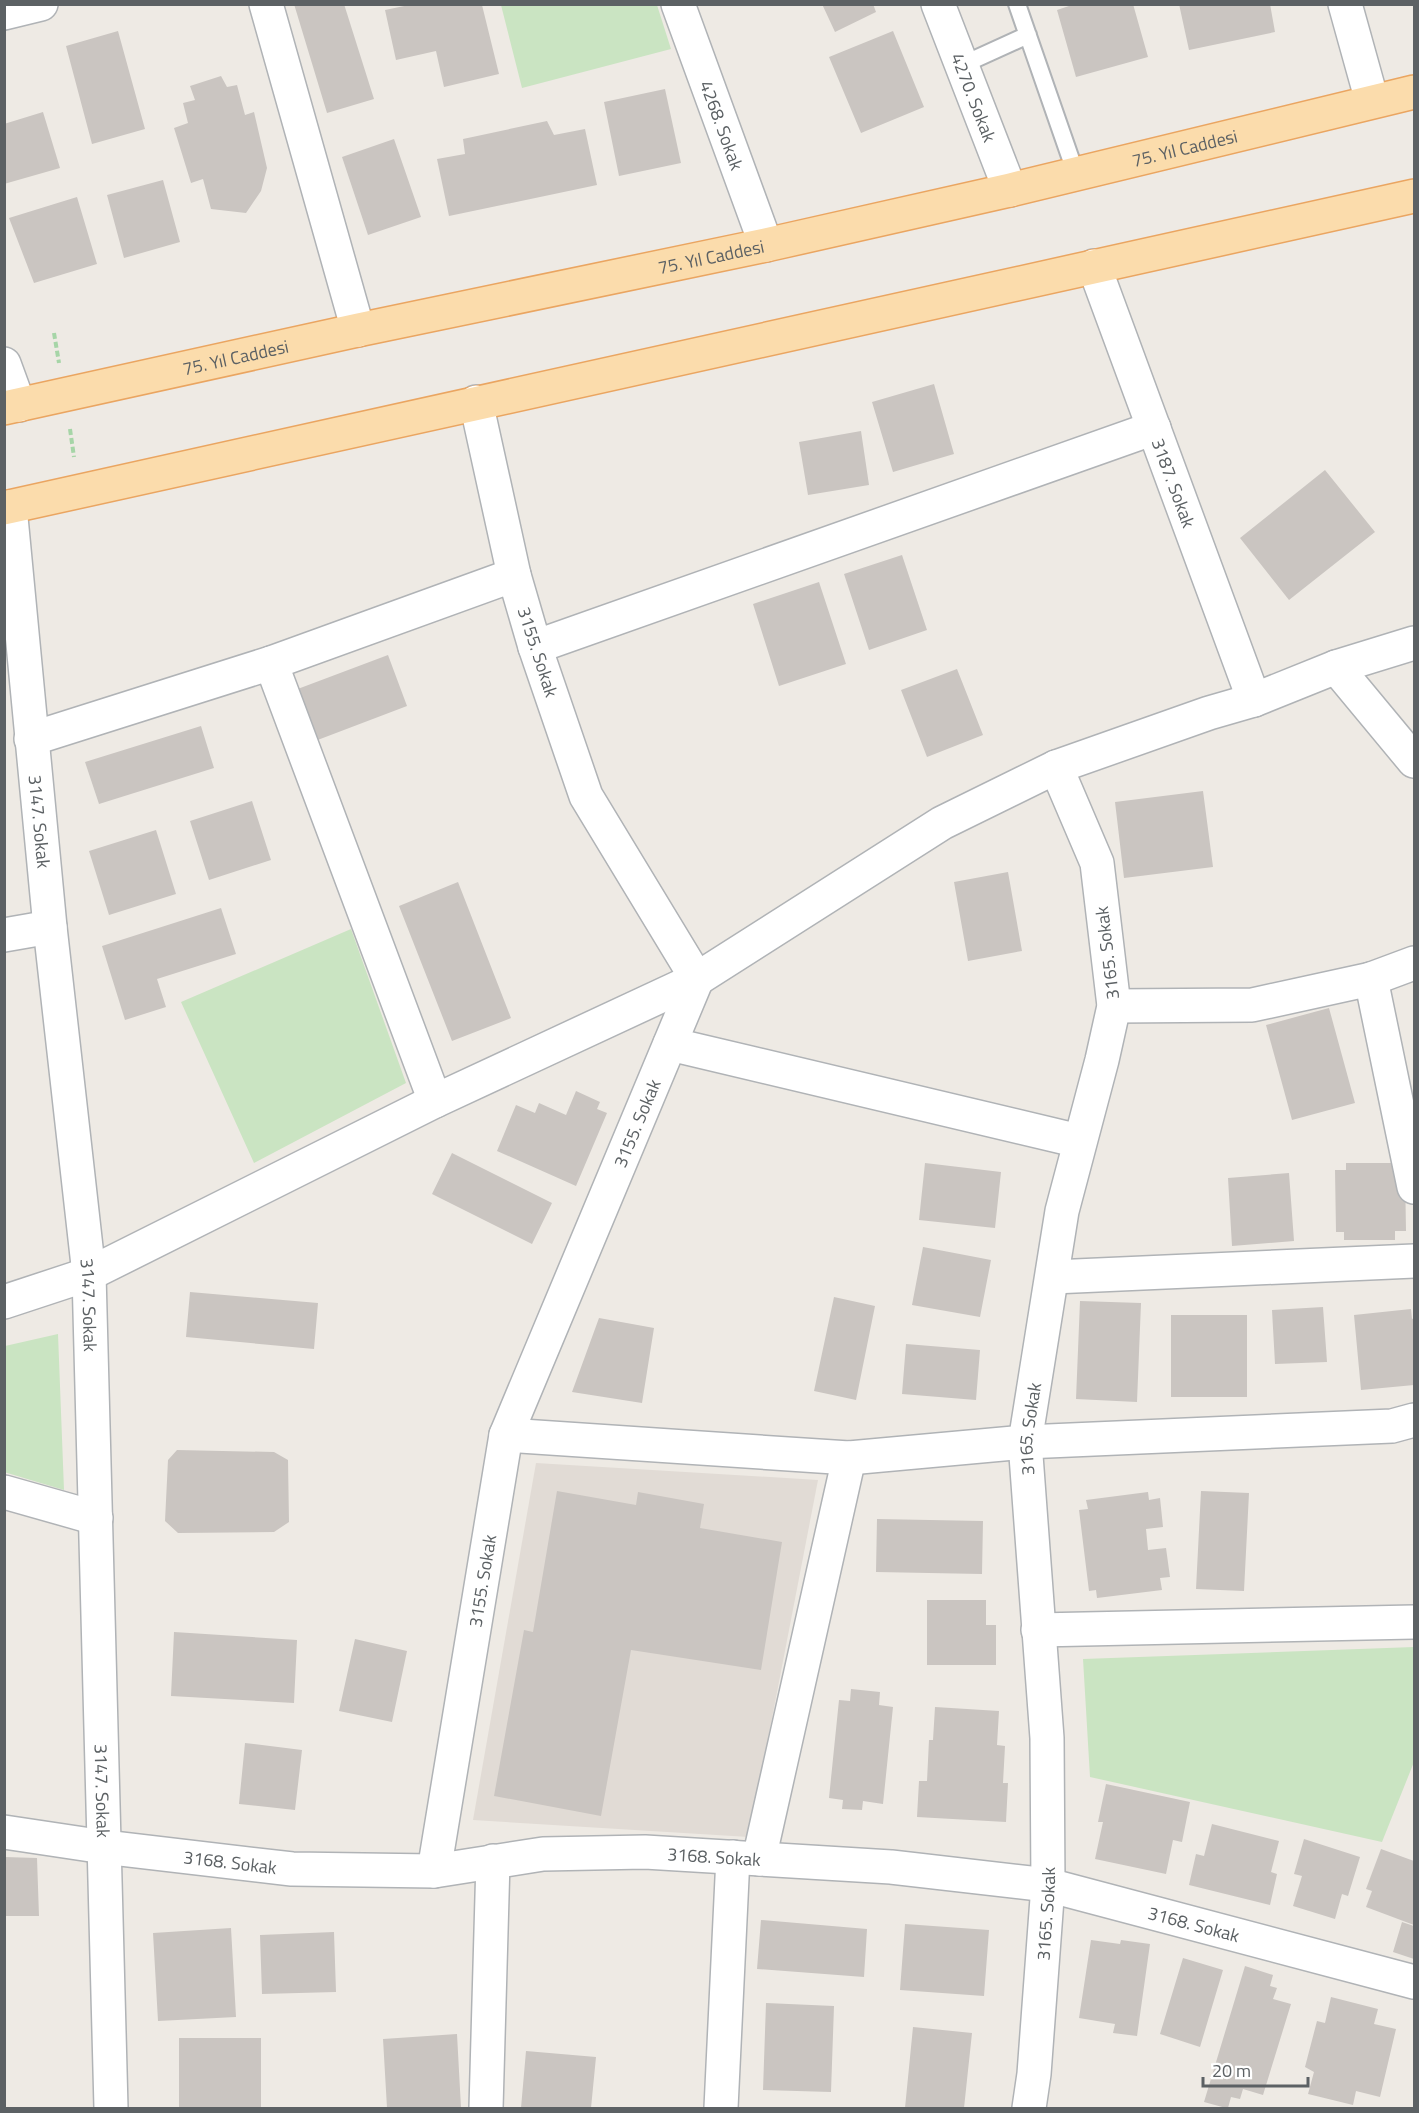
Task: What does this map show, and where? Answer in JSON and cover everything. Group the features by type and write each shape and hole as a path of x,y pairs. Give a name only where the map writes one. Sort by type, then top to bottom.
{"main road":[{"name":"75. Yıl Caddesi","path":"12,407 358,330 766,245 1010,190 1372,100 1414,92"},
{"path":"7,508 476,402 1414,196"}],"street":[{"path":"4,13 41,4"},
{"path":"266,4 358,330"},
{"name":"4268. Sokak","path":"678,4 766,245"},
{"name":"4270. Sokak","path":"938,4 1010,190"},
{"path":"1345,4 1372,100"},
{"name":"3187. Sokak","path":"1094,266 1254,700"},
{"path":"4,364 12,407"},
{"name":"3155. Sokak","path":"434,1871 506,1435 697,979 586,796 535,647 514,575 476,402"},
{"path":"535,647 1154,428"},
{"name":"3147. Sokak","path":"7,508 50,927 89,1274 111,2109"},
{"path":"31,740 271,663 514,575"},
{"path":"4,1302 89,1274 435,1101 697,979 942,823 1056,766 1209,713 1254,700 1336,667 1414,643"},
{"path":"271,663 435,1101"},
{"path":"1336,667 1414,761"},
{"name":"3165. Sokak","path":"1029,2109 1034,2074 1047,1885 1047,1738 1025,1442 1062,1211 1114,1006 1097,863 1056,766"},
{"path":"4,935 50,927"},
{"path":"1114,1006 1252,1005 1371,979 1414,963"},
{"path":"1371,979 1414,1187"},
{"path":"669,1044 1079,1141"},
{"path":"1053,1277 1414,1261"},
{"path":"506,1435 849,1458 1025,1442 1392,1426 1414,1419"},
{"path":"721,2109 746,1858 849,1458"},
{"path":"4,1492 96,1518"},
{"path":"1038,1630 1414,1622"},
{"name":"3168. Sokak","path":"4,1832 104,1847 292,1869 434,1871 543,1854 645,1852 891,1867 1047,1885 1414,1982"},
{"path":"486,2109 493,1861"}],"lane":[{"path":"1017,4 1076,174"},
{"path":"962,65 1028,35"}],"path":[{"path":"64,395 80,492"}],"shaded area":[{"path":"536,1463 818,1480 749,1837 473,1820"}],"green space":[{"path":"501,5 657,5 671,49 522,88"},
{"path":"351,929 406,1083 254,1163 181,1002"},
{"path":"58,1334 64,1490 4,1472 5,1346"},
{"path":"1414,1647 1414,1762 1382,1842 1090,1777 1083,1659"}],"building":[{"path":"294,4 344,4 374,99 327,113"},
{"path":"822,4 873,4 876,12 835,32"},
{"path":"1075,4 1133,4 1148,57 1076,77 1057,10"},
{"path":"1179,4 1270,4 1275,32 1189,50"},
{"path":"409,5 482,5 499,74 444,87 436,51 396,60 385,10"},
{"path":"118,31 145,129 92,144 66,46"},
{"path":"893,31 924,107 861,133 829,57"},
{"path":"221,76 227,87 237,85 245,115 254,112 267,168 261,191 246,213 211,209 203,179 191,183 174,128 188,123 183,103 195,100 190,86"},
{"path":"665,89 681,163 619,176 604,102"},
{"path":"43,112 60,168 4,184 4,124"},
{"path":"547,121 554,135 585,129 597,185 449,216 437,159 465,154 463,139"},
{"path":"394,139 421,217 368,235 342,157"},
{"path":"163,180 180,242 124,258 107,195"},
{"path":"77,197 97,264 34,283 9,218"},
{"path":"934,384 954,454 893,472 872,402"},
{"path":"861,431 869,485 808,495 799,442"},
{"path":"1325,470 1375,532 1289,600 1240,538"},
{"path":"902,555 927,630 869,650 844,574"},
{"path":"819,582 846,664 779,686 753,604"},
{"path":"388,655 407,706 315,741 295,690"},
{"path":"957,669 983,735 927,757 901,690"},
{"path":"201,726 214,768 99,804 85,762"},
{"path":"1203,791 1213,867 1124,878 1115,802"},
{"path":"252,801 271,860 209,880 190,821"},
{"path":"156,830 176,894 109,915 89,851"},
{"path":"1008,872 1022,951 968,961 954,882"},
{"path":"458,882 511,1018 452,1041 399,906"},
{"path":"221,908 236,954 157,979 166,1007 125,1020 102,946"},
{"path":"1329,1008 1355,1103 1292,1120 1266,1025"},
{"path":"576,1091 600,1102 597,1109 607,1113 576,1186 497,1151 516,1105 535,1113 539,1103 566,1115"},
{"path":"452,1153 552,1203 532,1244 432,1194"},
{"path":"925,1163 1001,1172 995,1228 919,1220"},
{"path":"1346,1163 1393,1163 1394,1171 1405,1171 1406,1231 1395,1231 1395,1240 1344,1240 1344,1232 1336,1232 1335,1170 1346,1170"},
{"path":"1289,1173 1294,1241 1232,1246 1228,1178"},
{"path":"923,1247 991,1260 980,1317 912,1305"},
{"path":"190,1292 318,1303 314,1349 186,1337"},
{"path":"834,1297 875,1306 856,1400 814,1391"},
{"path":"1080,1301 1141,1303 1137,1402 1076,1399"},
{"path":"1323,1307 1327,1362 1275,1364 1272,1310"},
{"path":"1411,1309 1412,1319 1414,1318 1414,1385 1361,1390 1354,1315"},
{"path":"1171,1315 1247,1315 1247,1397 1171,1397"},
{"path":"599,1318 654,1328 642,1403 572,1392"},
{"path":"906,1344 980,1350 976,1400 902,1394"},
{"path":"177,1450 274,1452 288,1460 289,1522 274,1532 178,1533 165,1521 168,1460"},
{"path":"557,1491 636,1505 638,1492 704,1504 700,1528 782,1542 761,1670 631,1650 601,1816 494,1796 524,1630 533,1632"},
{"path":"1201,1491 1249,1493 1244,1591 1196,1589"},
{"path":"1148,1492 1149,1500 1160,1498 1163,1527 1146,1529 1148,1550 1166,1548 1170,1577 1160,1578 1162,1590 1097,1598 1096,1590 1089,1591 1079,1510 1088,1509 1086,1500"},
{"path":"877,1519 983,1521 982,1574 876,1572"},
{"path":"927,1600 986,1600 986,1625 996,1625 996,1665 927,1665"},
{"path":"174,1632 297,1640 294,1703 171,1696"},
{"path":"355,1639 407,1651 392,1722 339,1711"},
{"path":"851,1689 880,1692 879,1705 893,1707 883,1804 863,1801 862,1810 842,1809 843,1800 829,1798 839,1700 850,1701"},
{"path":"935,1707 999,1711 997,1745 1005,1746 1003,1783 1008,1783 1006,1822 917,1817 919,1781 927,1781 929,1740 933,1740"},
{"path":"245,1743 302,1750 295,1810 239,1804"},
{"path":"1106,1784 1190,1802 1182,1842 1173,1840 1166,1874 1095,1859 1103,1822 1098,1822"},
{"path":"1212,1824 1279,1841 1271,1872 1277,1874 1270,1905 1189,1885 1196,1854 1204,1856"},
{"path":"1304,1839 1360,1857 1348,1896 1342,1894 1335,1919 1293,1906 1302,1876 1294,1874"},
{"path":"1381,1849 1414,1861 1414,1925 1366,1907 1372,1891 1366,1889"},
{"path":"4,1857 37,1858 39,1916 4,1916"},
{"path":"761,1920 867,1929 864,1977 757,1969"},
{"path":"1402,1922 1414,1926 1414,1959 1393,1952"},
{"path":"905,1924 989,1930 984,1996 900,1990"},
{"path":"231,1928 236,2017 158,2021 153,1933"},
{"path":"334,1932 336,1992 262,1994 260,1935"},
{"path":"1091,1940 1120,1944 1121,1940 1150,1944 1137,2036 1113,2033 1115,2024 1079,2018"},
{"path":"1183,1958 1223,1970 1200,2047 1160,2034"},
{"path":"1245,1966 1273,1975 1270,1986 1277,1988 1273,1999 1291,2004 1263,2095 1243,2089 1240,2099 1231,2097 1228,2108 1226,2108 1204,2102"},
{"path":"1331,1997 1378,2009 1374,2024 1396,2029 1380,2097 1356,2091 1353,2105 1308,2094 1314,2072 1305,2067 1317,2021 1325,2023"},
{"path":"766,2003 834,2006 831,2092 763,2090"},
{"path":"913,2027 972,2033 964,2108 905,2108"},
{"path":"457,2034 461,2108 387,2108 383,2039"},
{"path":"179,2038 261,2038 261,2108 179,2108"},
{"path":"526,2051 596,2057 591,2108 521,2108"}]}
